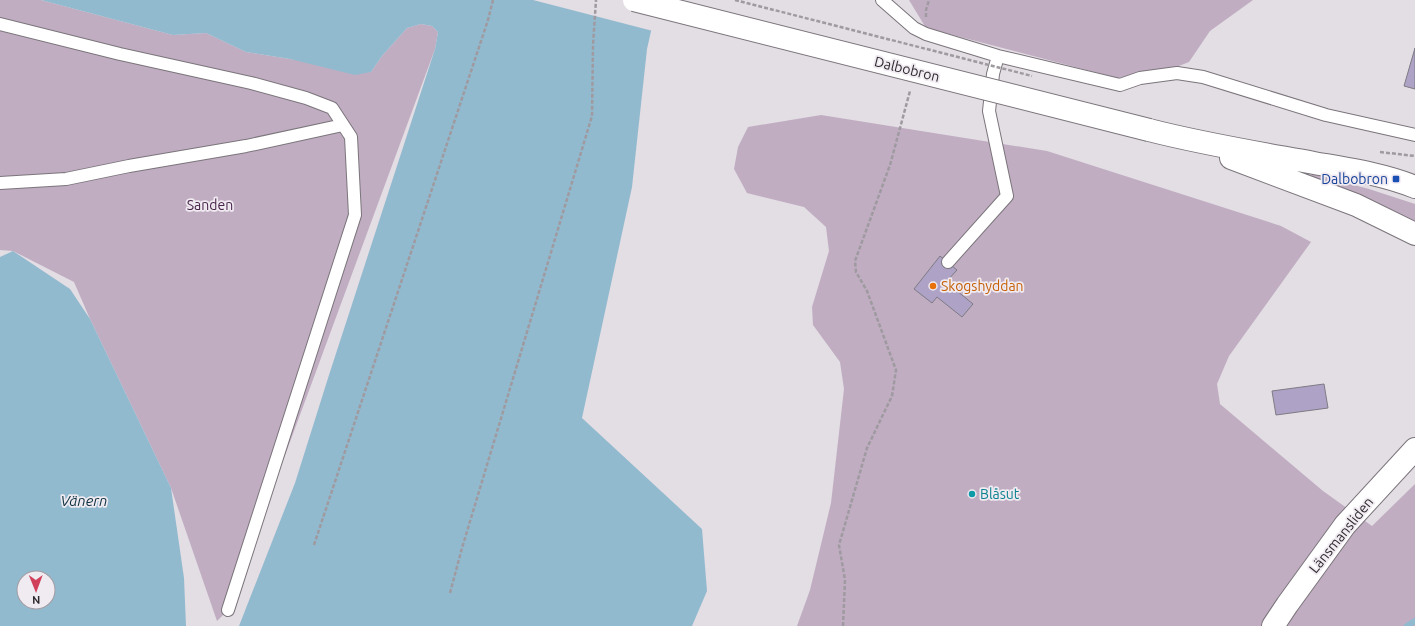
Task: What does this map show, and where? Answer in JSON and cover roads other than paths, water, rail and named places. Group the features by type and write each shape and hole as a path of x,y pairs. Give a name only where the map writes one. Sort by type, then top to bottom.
{"main road":[{"name":"Dalbobron","path":"634,0 1179,138 1359,171 1396,179 1415,186"},
{"name":"Dalbobron","path":"1179,138 1356,205 1415,234"},
{"name":"Länsmansliden","path":"1273,626 1345,525 1415,449"}],"lane":[{"path":"882,0 914,28 926,34 998,56 1120,85 1140,78 1176,73 1203,77 1326,115 1415,135"},
{"path":"0,24 120,54 251,83 306,98 332,108 351,137 355,215 228,610"},
{"path":"948,262 1007,196 989,111 993,74 998,56"},
{"path":"0,183 66,178 246,146 343,125"}],"water":[{"path":"41,0 658,0 647,49 632,187 582,418 702,529 707,591 692,626 239,626 295,483 435,49 438,32 432,26 421,24 407,28 382,56 371,72 355,75 290,59 246,52 206,33 173,35"},
{"name":"Vänern","path":"13,251 70,289 90,319 171,488 184,578 186,626 0,626 0,257"}],"waterway":[{"path":"1407,626 1415,621"}],"place":[{"name":"Dalbobron","path":"1396,179"},
{"name":"Skogshyddan","path":"933,286"},
{"name":"Blåsut","path":"972,494"}],"park label":[{"name":"Sanden","path":"210,205"}]}
